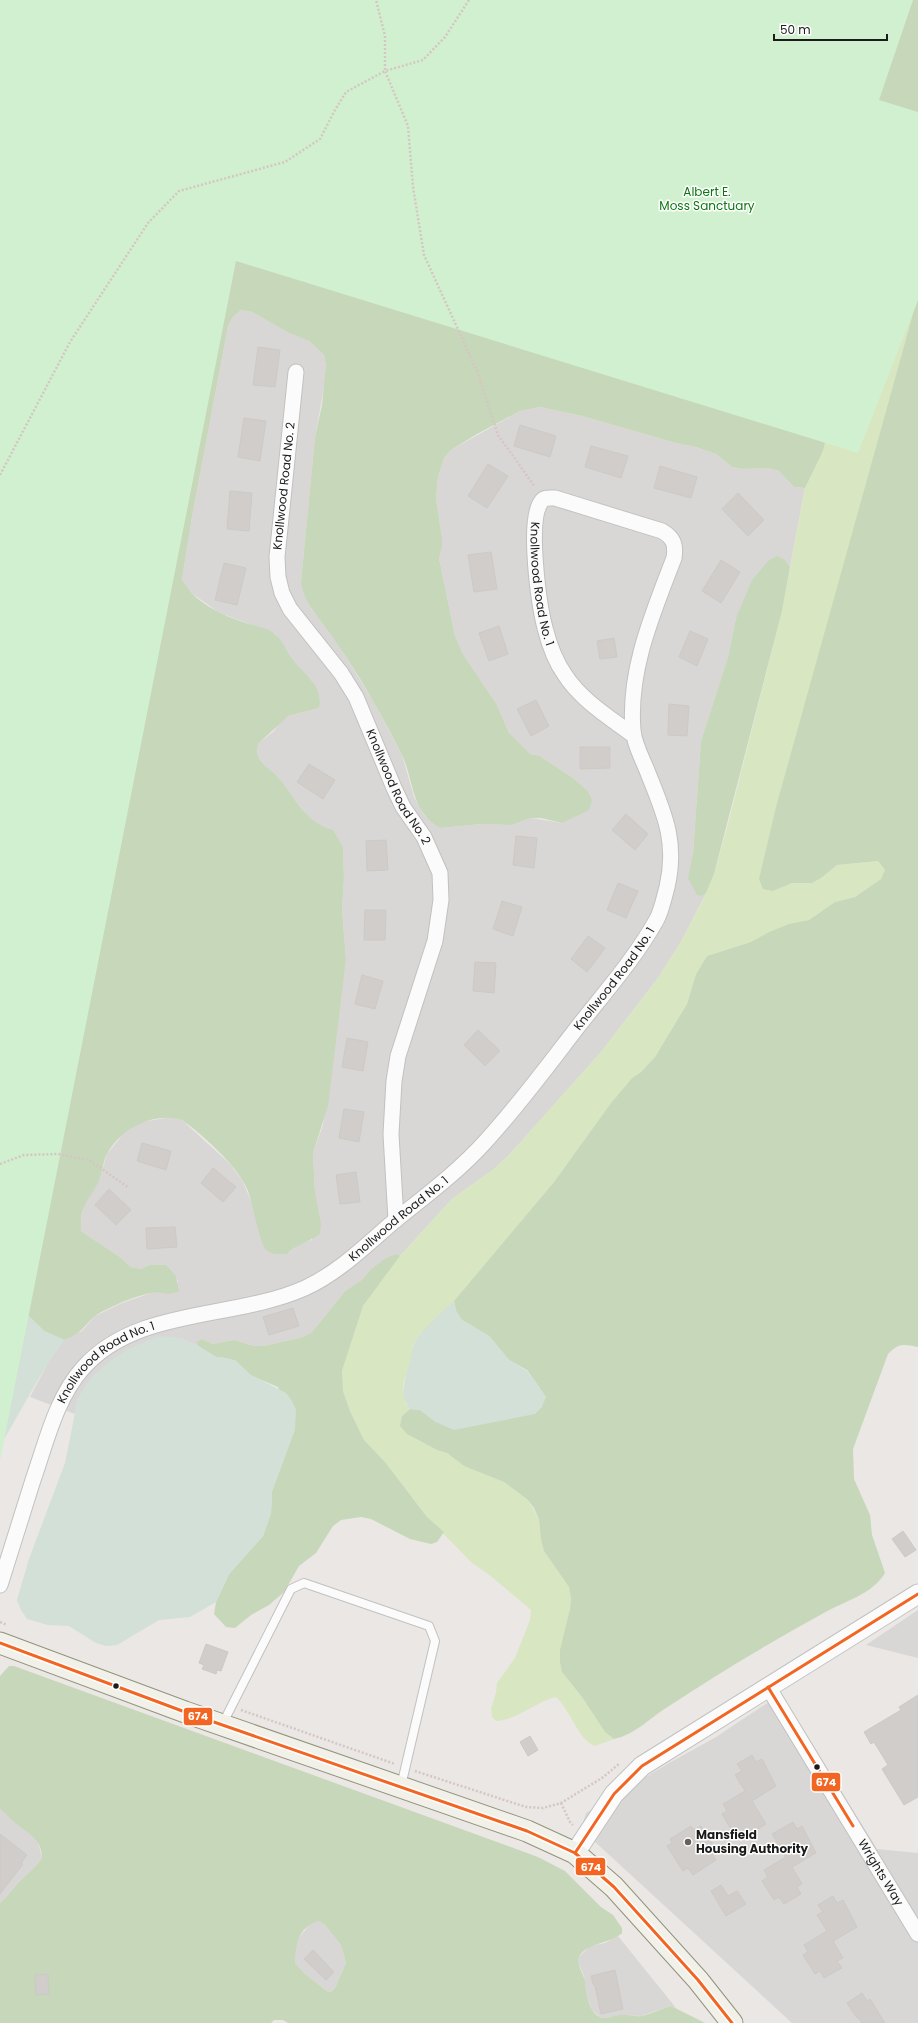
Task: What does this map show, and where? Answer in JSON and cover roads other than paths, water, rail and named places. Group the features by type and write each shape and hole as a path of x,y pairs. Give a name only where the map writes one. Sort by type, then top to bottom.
{"main road":[{"path":"5,1635 222,1725 403,1777 527,1830 575,1853 614,1887 698,1980 732,2023"}],"street":[{"name":"Knollwood Road No. 2","path":"296,372 277,557 278,577 282,593 290,609 341,673 356,697 400,801 433,855 440,873 442,886 435,941 403,1040 394,1081 391,1134 396,1220"},
{"name":"Knollwood Road No. 1","path":"0,1585 54,1420 77,1376 99,1352 122,1337 139,1330 236,1309 285,1296 306,1288 328,1276 461,1166 485,1143 634,955 658,918 670,874 670,833 633,735 632,704 637,669 653,614 674,558 674,542 670,536 662,531 555,498 543,499 539,506 535,524 535,556 540,606 552,651 564,675 573,686 596,707 633,735"},
{"path":"575,1853 614,1794 642,1766 918,1594"},
{"name":"Wrights Way","path":"768,1687 918,1934"}],"lane":[{"path":"222,1725 291,1589 304,1582 429,1626 435,1641 403,1777"}],"place":[{"name":"Mansfield Housing Authority","path":"688,1842"}],"park label":[{"name":"Albert E. Moss Sanctuary","path":"707,199"}]}
